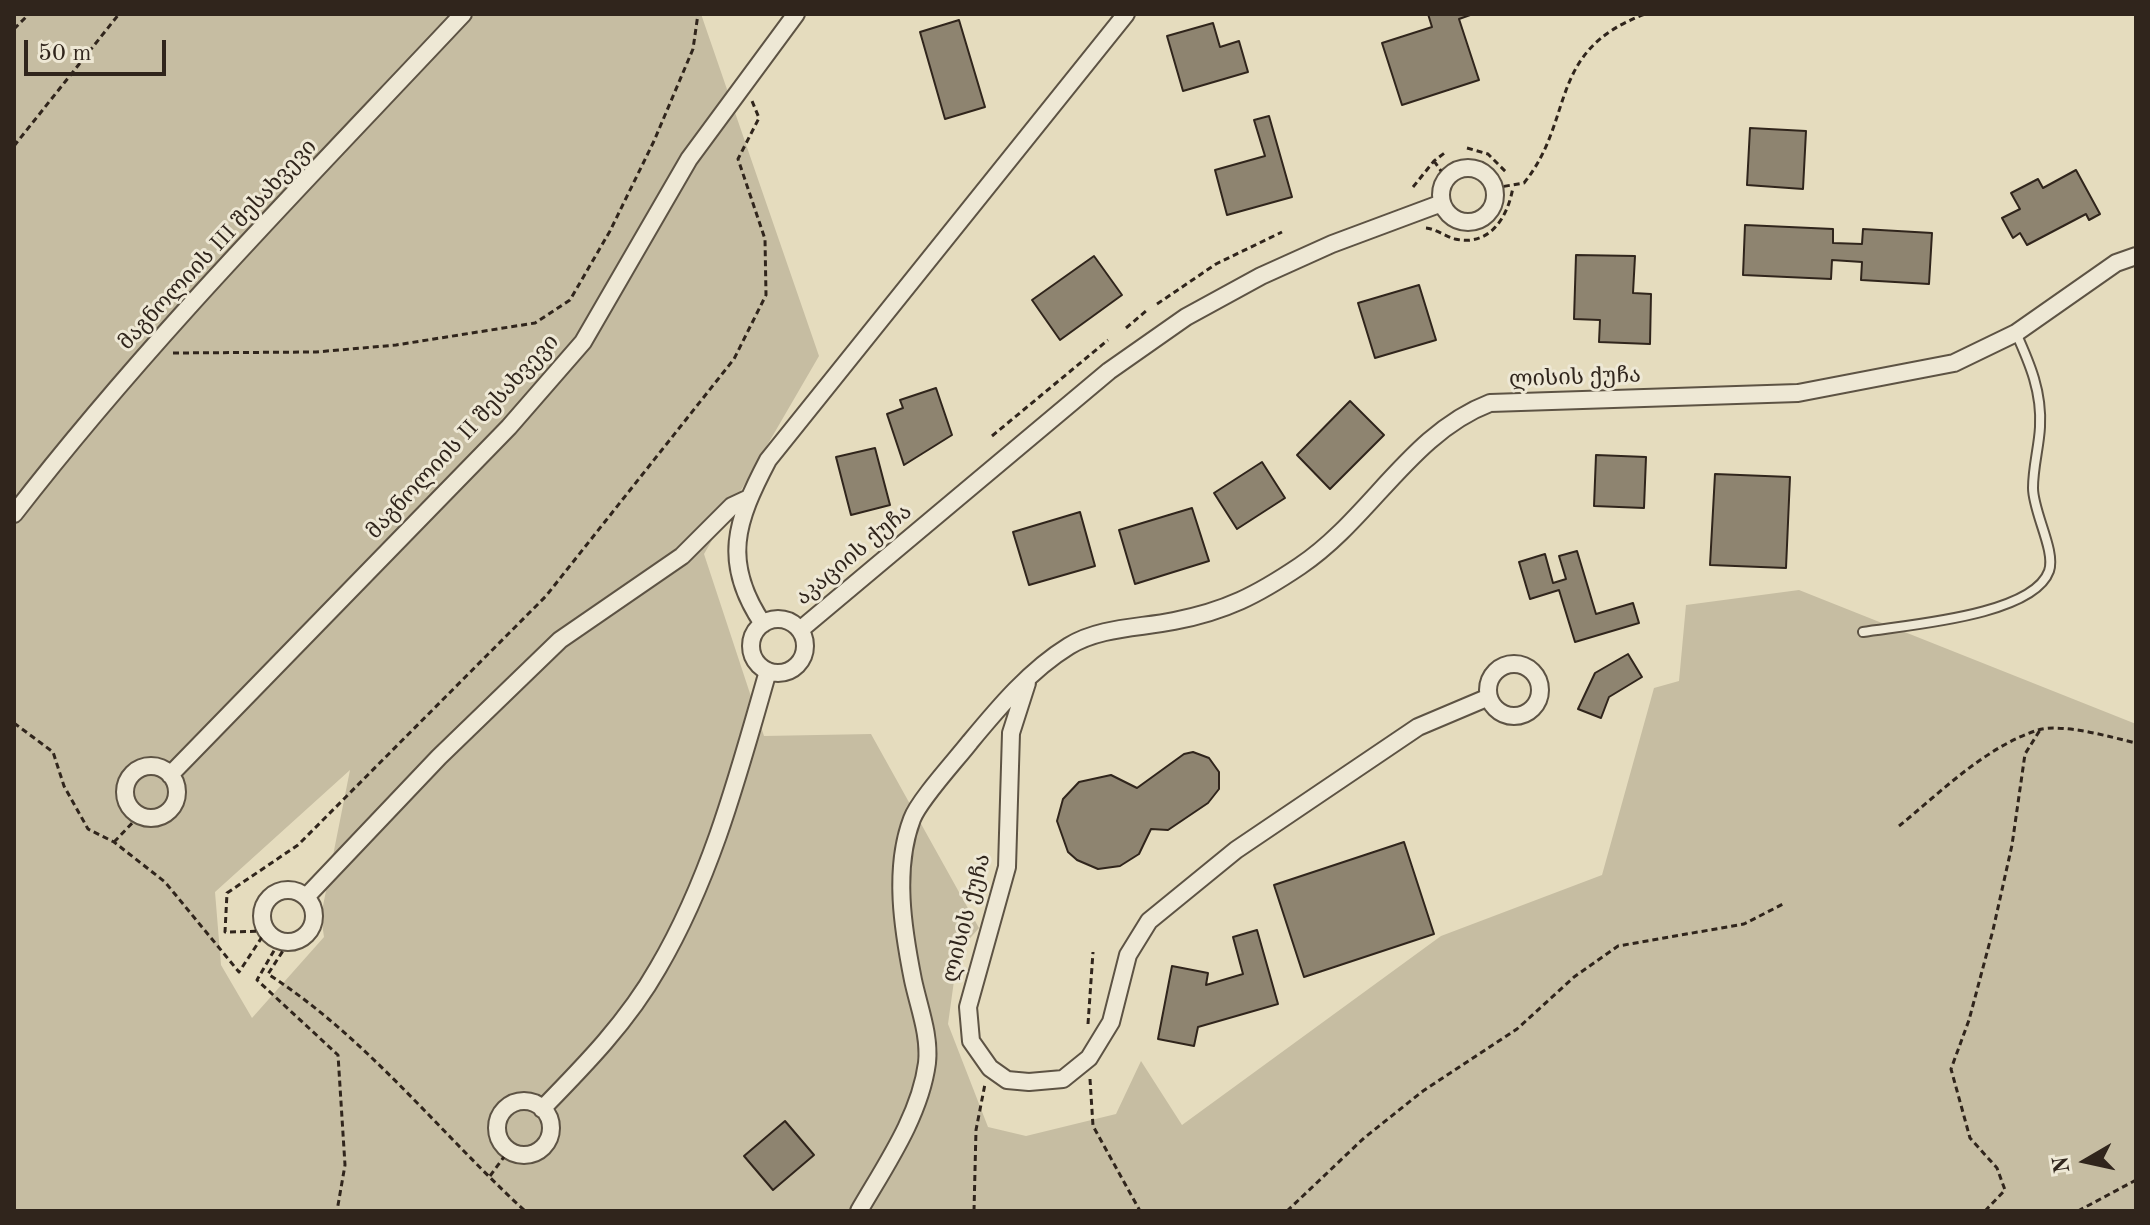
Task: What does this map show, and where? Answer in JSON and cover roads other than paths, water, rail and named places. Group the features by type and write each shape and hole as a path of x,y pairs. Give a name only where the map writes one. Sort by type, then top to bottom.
{"street":[{"name":"მაგნოლიის III შესახვევი","path":"14,514 86,421 145,355 463,14"},
{"name":"მაგნოლიის II შესახვევი","path":"170,775 509,427 583,342 689,159 796,14"},
{"path":"800,630 806,649 796,666 788,672 768,671 757,662 752,649 753,635 763,624 745,597 736,540 747,499 768,460 1126,14"},
{"path":"1461,169 1478,170 1494,188 1492,207 1479,219 1461,221 1453,217 1442,203 1443,186 1461,169"},
{"name":"აკაციის ქუჩა","path":"763,624 778,619 800,630 1109,371 1186,317 1261,276 1332,244 1442,203"},
{"name":"ლისის ქუჩა","path":"859,1211 918,1098 927,1062 925,1024 913,980 901,877 912,818 1010,694 1071,645 1110,631 1175,621 1240,604 1302,565 1343,532 1417,452 1461,414 1490,403 1798,393 1954,363 2016,333 2116,263 2136,256"},
{"path":"306,897 439,757 560,640 682,556 732,506 747,499"},
{"path":"542,1109 608,1039 657,970 683,922 728,809 768,671"},
{"name":"ლისის ქუჩა","path":"1027,681 1011,733 1007,867 968,1007 971,1041 990,1068 1007,1080 1063,1079 1089,1058 1111,1022 1128,955 1149,921 1236,850 1418,727 1489,697"},
{"path":"148,767 170,775 177,792 171,808 156,818 139,816 125,796 133,774 148,767"},
{"path":"282,890 306,897 314,913 310,930 304,937 278,939 261,915 267,899 282,890"},
{"path":"526,1101 542,1109 550,1122 545,1145 524,1155 509,1150 499,1137 503,1112 526,1101"}],"lane":[{"path":"1863,632 1973,614 2033,592 2049,571 2050,558 2033,501 2040,405 2036,381 2016,333"}]}
